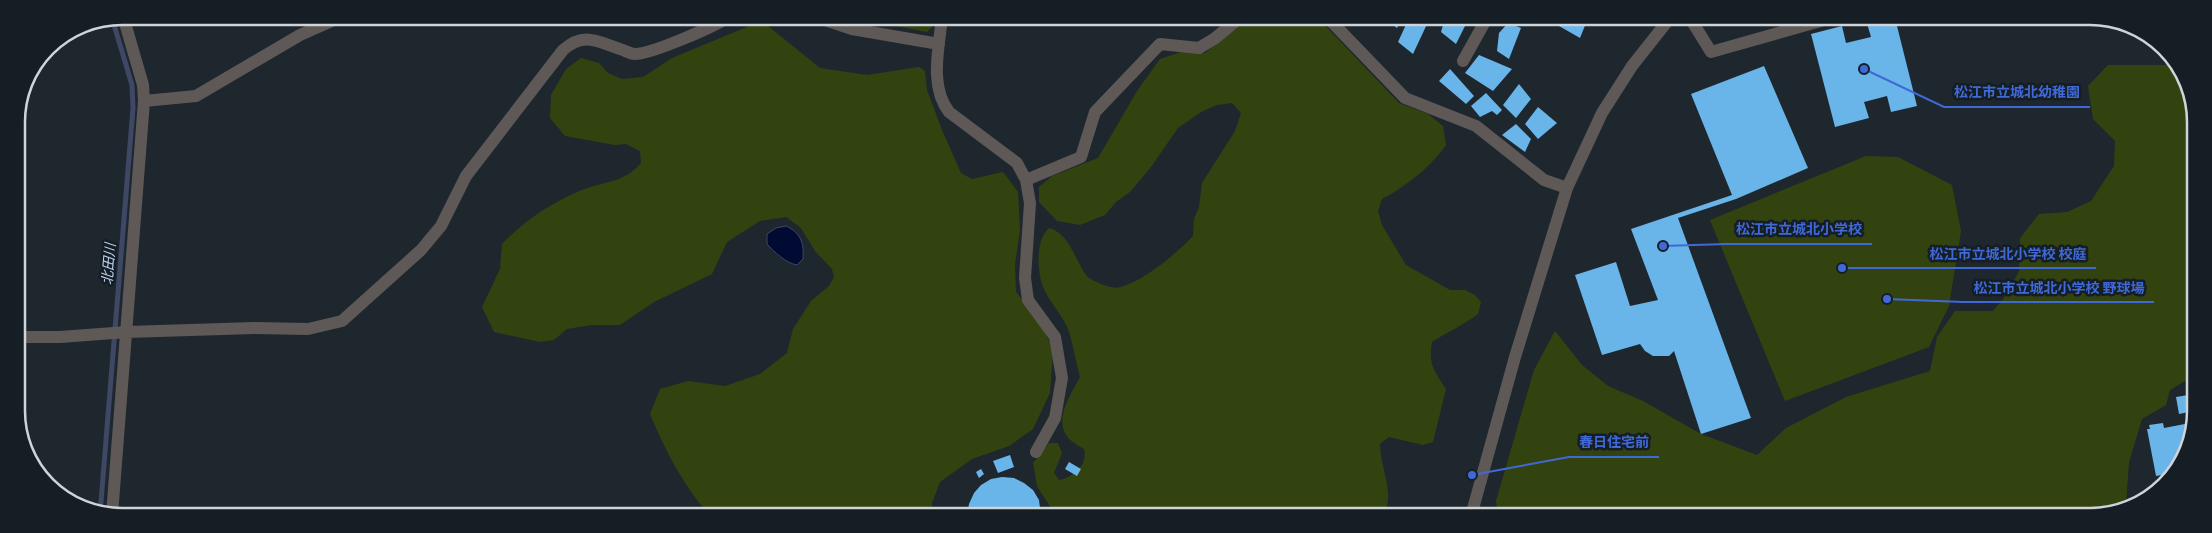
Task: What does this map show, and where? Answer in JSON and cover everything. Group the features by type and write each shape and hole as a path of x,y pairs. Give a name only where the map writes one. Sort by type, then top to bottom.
{"street":[{"path":"113,508 144,102 142,85 125,25"},
{"path":"144,102 196,96 300,35 323,25"},
{"path":"25,337 254,328 308,329 342,321 421,250 441,226 466,176 563,50 574,41 586,39 634,54 665,45 717,25"},
{"path":"840,25 852,29 939,44"},
{"path":"941,25 938,91 942,103 948,112 1017,163 1026,180 1030,203 1025,278 1028,300 1055,337 1062,378 1055,418 1036,452"},
{"path":"1026,180 1080,157 1095,112 1160,44 1199,48 1231,25"},
{"path":"1335,25 1405,98 1476,126 1544,180 1566,188"},
{"path":"1463,61 1483,25"},
{"path":"1473,508 1515,357 1566,188 1602,113 1632,66 1664,25"},
{"path":"1694,25 1711,52 1806,25"}],"green space":[{"path":"752,25 761,25 768,26 820,68 867,75 919,67 925,71 927,90 961,173 972,179 1003,172 1018,192 1020,230 1015,265 1016,292 1039,320 1053,349 1050,393 1033,429 1009,446 972,459 940,482 932,508 703,508 675,467 650,414 660,389 688,381 725,386 760,374 787,353 793,329 811,301 829,286 834,277 832,269 815,251 801,228 786,217 760,221 727,242 712,274 654,302 620,325 591,325 567,329 554,340 540,342 494,332 482,307 500,269 502,244 539,213 582,190 621,178 635,170 641,163 640,151 626,144 615,145 565,136 550,118 551,95 566,69 581,58 599,63 608,73 622,79 643,77 672,58"},
{"path":"891,25 932,25 927,32"},
{"path":"1241,25 1325,25 1399,103 1428,114 1443,126 1446,145 1440,153 1417,176 1382,199 1378,211 1382,225 1406,265 1450,290 1465,290 1475,295 1481,302 1478,314 1432,342 1431,356 1433,367 1446,389 1433,442 1423,445 1389,437 1380,444 1388,490 1387,508 1051,508 1037,486 1033,463 1049,443 1058,443 1062,453 1054,473 1059,480 1075,473 1082,465 1085,455 1084,449 1073,443 1065,433 1063,426 1062,419 1066,404 1080,377 1068,328 1042,284 1039,270 1039,254 1045,233 1049,228 1062,235 1087,276 1107,286 1121,287 1150,273 1178,251 1193,236 1194,219 1199,207 1202,183 1235,131 1241,113 1232,103 1217,105 1201,112 1178,128 1151,167 1130,192 1116,202 1105,215 1080,225 1057,221 1039,202 1039,187 1052,176 1098,158 1137,91 1160,59 1181,52 1205,53"},
{"path":"2108,65 2168,65 2182,91 2187,115 2187,380 2170,390 2166,405 2142,419 2129,462 2126,501 2097,508 1497,508 1496,501 1534,370 1555,331 1582,365 1608,386 1643,401 1701,434 1757,455 1786,428 1846,397 1930,371 1937,337 1955,311 1993,311 2008,293 2019,271 2020,238 2039,214 2067,212 2091,201 2114,166 2115,141 2093,119 2088,86"},
{"path":"1866,156 1898,157 1952,185 1961,231 1949,306 1929,347 1785,401 1710,220"}],"water":[{"path":"786,226 798,235 802,243 803,259 797,265 785,260 767,244 767,234 776,228"}],"building":[{"path":"1406,25 1427,25 1413,54 1398,42"},
{"path":"1443,25 1466,25 1456,44 1441,32"},
{"path":"1506,25 1521,28 1509,59 1497,51 1499,33"},
{"path":"1557,25 1585,25 1580,38"},
{"path":"1867,25 1897,25 1917,106 1891,112 1887,96 1864,102 1869,118 1835,127 1811,34 1842,26 1846,43 1871,37"},
{"path":"1479,55 1512,69 1493,91 1465,73"},
{"path":"1764,66 1808,168 1736,199 1678,218 1751,418 1701,434 1674,351 1669,356 1653,356 1645,351 1640,344 1602,355 1575,275 1616,262 1630,306 1658,300 1631,229 1732,195 1691,94"},
{"path":"1450,69 1474,96 1466,104 1439,81"},
{"path":"1519,84 1531,99 1516,118 1503,105"},
{"path":"1486,93 1502,110 1497,115 1492,111 1480,117 1471,106"},
{"path":"1538,107 1557,123 1538,139 1525,124"},
{"path":"1516,124 1531,139 1525,152 1502,135"},
{"path":"2187,395 2187,412 2179,414 2176,397"},
{"path":"2163,423 2164,428 2186,424 2177,454 2163,475 2156,476 2147,429 2150,429 2149,425"},
{"path":"1010,455 1014,467 998,473 993,461"},
{"path":"1069,462 1081,469 1077,476 1065,469"},
{"path":"981,469 984,474 979,478 976,472"},
{"path":"1002,477 1014,478 1024,483 1033,490 1039,500 1040,508 968,508 974,493 981,485 991,479"}],"waterway":[{"name":"北田川","path":"101,505 133,108 132,85 114,25"}],"place":[{"name":"松江市立城北幼稚園","path":"1864,69"},
{"name":"松江市立城北小学校","path":"1663,246"},
{"name":"松江市立城北小学校 校庭","path":"1842,268"},
{"name":"松江市立城北小学校 野球場","path":"1887,299"},
{"name":"春日住宅前","path":"1472,475"}]}
